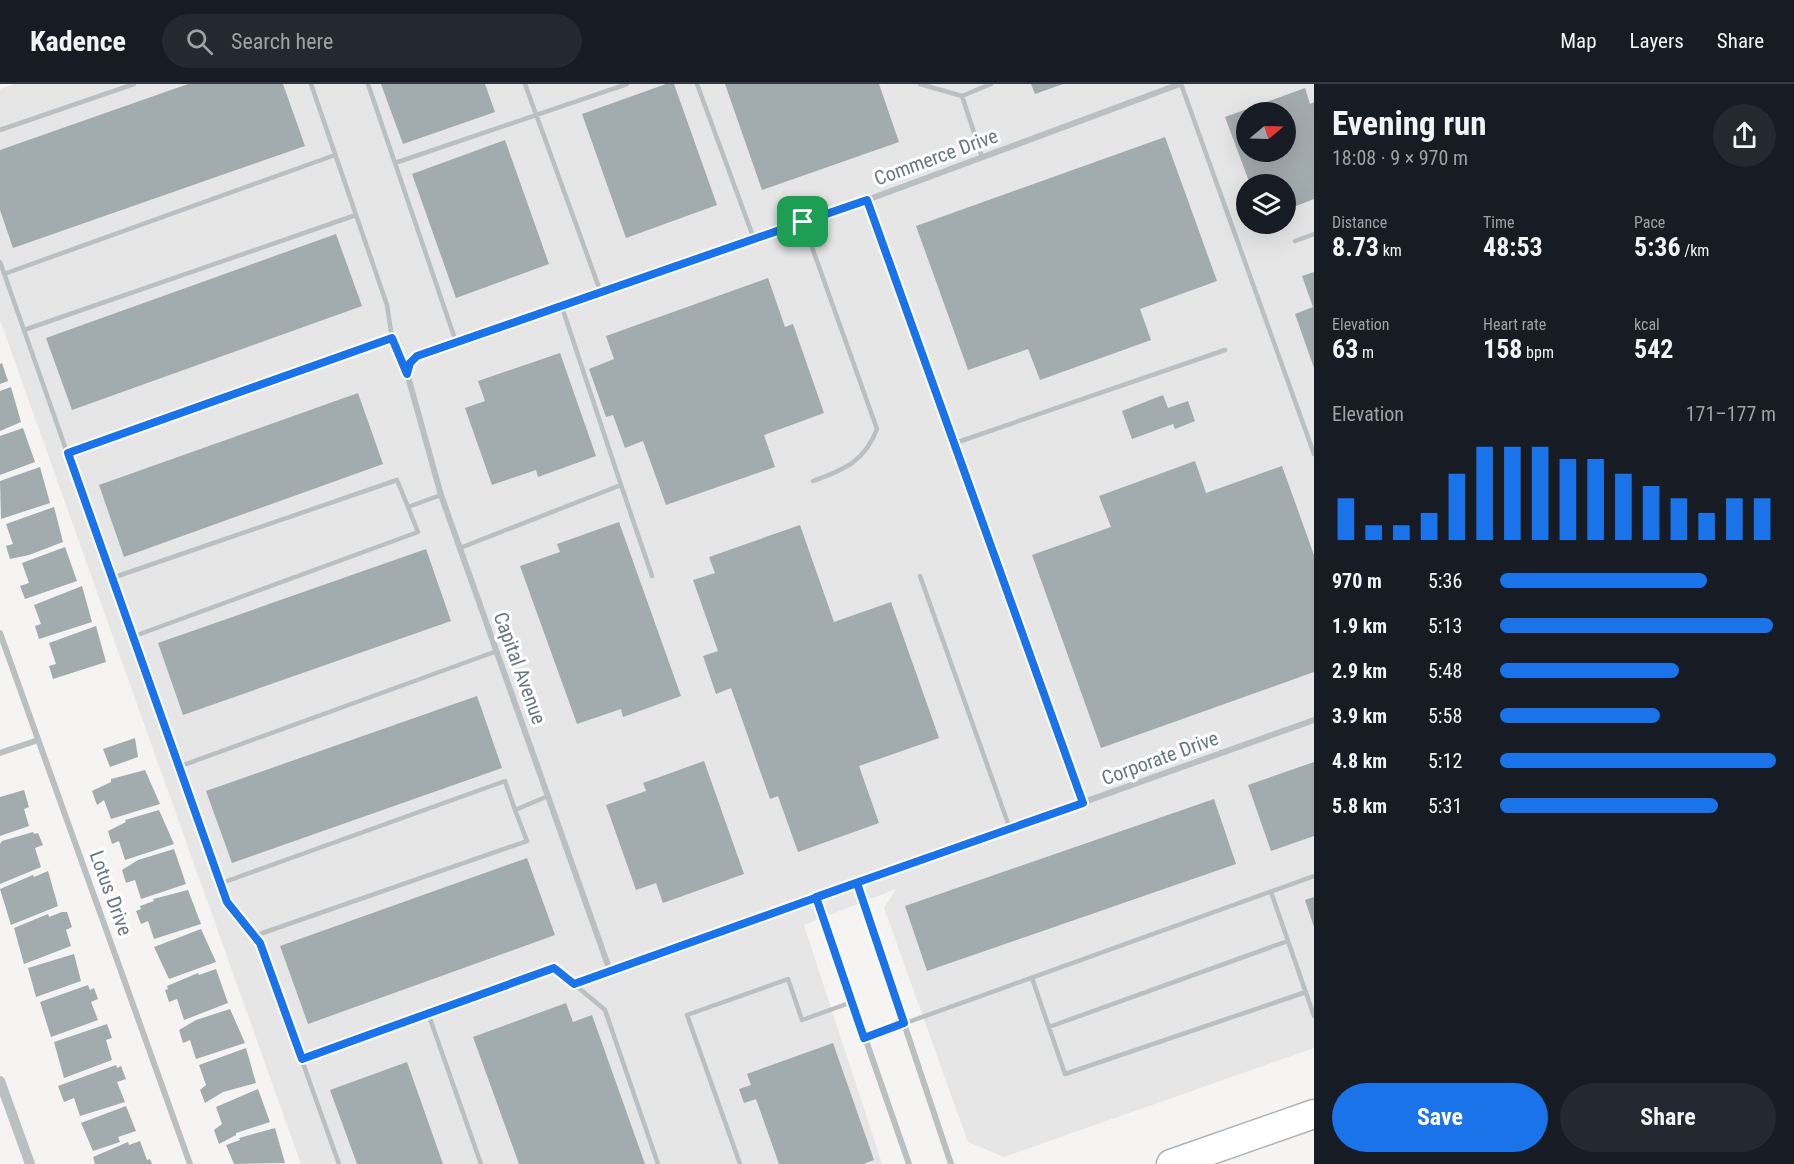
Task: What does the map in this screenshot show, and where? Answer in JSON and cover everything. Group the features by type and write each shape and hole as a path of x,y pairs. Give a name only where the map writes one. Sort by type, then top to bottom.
{"main road":[{"path":"1171,1164 1314,1114"}],"street":[{"name":"Commerce Drive","path":"407,374 410,363 417,356 867,200 1180,84"},
{"name":"Capital Avenue","path":"407,374 441,495 610,971"},
{"name":"Lotus Drive","path":"0,633 190,1164"},
{"name":"Corporate Drive","path":"610,971 1314,720"},
{"path":"0,753 38,740"},
{"path":"857,883 951,1164"},
{"path":"816,897 909,1164"},
{"path":"1,1084 30,1164"}],"lane":[{"path":"0,130 134,84"},
{"path":"310,84 387,305 392,338 407,374"},
{"path":"368,84 456,342"},
{"path":"525,84 601,294"},
{"path":"395,163 627,84"},
{"path":"697,84 754,239"},
{"path":"920,84 962,96 992,84"},
{"path":"1180,84 1314,454"},
{"path":"962,96 982,157"},
{"path":"4,274 335,155"},
{"path":"867,200 1083,803"},
{"path":"24,330 356,215"},
{"path":"803,222 877,429 862,458 845,470 813,481"},
{"path":"1295,241 1314,234"},
{"path":"0,262 219,884 227,902 260,943 339,1164"},
{"path":"562,307 652,576"},
{"path":"68,453 392,338"},
{"path":"955,443 1225,350"},
{"path":"112,578 397,480 418,532 132,637"},
{"path":"460,548 621,485"},
{"path":"408,507 441,495"},
{"path":"920,576 1010,829"},
{"path":"178,767 497,651"},
{"path":"219,884 505,781 527,841 254,936"},
{"path":"516,810 548,796"},
{"path":"864,1038 1314,876"},
{"path":"1271,892 1314,1016"},
{"path":"1049,1027 1288,941"},
{"path":"302,1059 554,968 605,1010 658,1164"},
{"path":"574,984 610,971"},
{"path":"1032,978 1065,1074 1306,994 1314,994"},
{"path":"740,1164 687,1015 788,979 802,1020 852,1002"},
{"path":"428,1013 481,1164"}],"shaded area":[{"path":"14,84 1314,84 1314,1048 1004,1157 968,1142 884,908 896,889 804,925 882,1164 301,1164 0,320 0,89"}],"building":[{"path":"188,84 283,84 305,146 13,248 0,210 0,150"},
{"path":"381,84 485,84 495,112 403,144"},
{"path":"666,84 674,84 717,205 626,238 582,114"},
{"path":"725,84 879,84 899,142 762,190"},
{"path":"1031,84 1063,84 1035,94"},
{"path":"1305,88 1310,104 1314,102 1314,199 1296,206 1296,174 1246,174 1242,162 1296,162 1296,102 1266,102"},
{"path":"1236,113 1236,146 1225,117"},
{"path":"1165,137 1217,281 1140,309 1151,340 1040,380 1028,349 968,370 916,226"},
{"path":"505,140 549,264 456,298 412,174"},
{"path":"336,234 362,306 72,410 46,338"},
{"path":"1314,272 1314,368 1295,314 1313,307 1302,276"},
{"path":"768,278 785,327 793,324 824,413 764,435 775,467 666,505 643,441 625,448 613,415 606,417 589,369 614,359 606,336"},
{"path":"560,353 596,456 538,477 536,470 492,485 465,408 485,401 478,381"},
{"path":"2,363 8,381 0,384 0,364"},
{"path":"11,387 21,422 0,431 0,391"},
{"path":"358,393 383,464 124,557 99,485"},
{"path":"1163,395 1168,408 1188,401 1195,421 1175,429 1173,424 1132,439 1122,411"},
{"path":"23,428 35,462 0,475 0,436"},
{"path":"1195,461 1206,493 1282,466 1314,555 1314,672 1101,748 1032,555 1111,527 1099,496"},
{"path":"40,467 50,503 1,519 0,481"},
{"path":"54,507 63,542 29,555 10,559 6,546 13,544 6,524"},
{"path":"619,522 681,696 623,717 621,709 577,724 520,566 560,552 557,544"},
{"path":"800,525 834,622 891,602 939,738 859,766 879,823 798,852 778,796 770,799 731,688 716,694 703,656 718,651 693,580 715,573 709,557"},
{"path":"65,547 77,581 25,599 20,586 29,583 22,563"},
{"path":"426,549 451,621 183,715 158,643"},
{"path":"82,586 92,622 39,639 35,626 41,624 34,605"},
{"path":"96,626 106,662 53,679 49,666 56,664 49,643"},
{"path":"477,696 502,768 232,863 206,791"},
{"path":"135,738 138,757 110,767 103,749"},
{"path":"704,761 744,874 663,903 656,883 636,890 606,805 646,791 643,783"},
{"path":"1314,762 1314,836 1271,851 1248,785"},
{"path":"145,770 160,804 111,819 104,800 97,805 92,791 111,782 111,779"},
{"path":"24,790 29,807 24,809 29,826 0,836 0,797"},
{"path":"1214,799 1236,864 927,971 905,906"},
{"path":"159,810 174,844 125,860 119,841 112,844 108,831 126,822 125,820"},
{"path":"33,832 38,833 43,845 35,848 41,867 0,884 0,844 2,841"},
{"path":"174,849 186,884 141,899 135,880 126,883 122,870 138,860"},
{"path":"527,858 555,935 308,1024 280,946"},
{"path":"48,871 58,906 11,925 0,889"},
{"path":"188,890 201,924 154,939 148,921 141,924 136,911 141,909 140,906 154,901 153,899"},
{"path":"1314,897 1314,927 1305,900"},
{"path":"67,912 72,927 66,930 71,946 24,964 14,928 48,914 49,917"},
{"path":"201,929 216,962 169,979 154,947"},
{"path":"74,954 81,981 36,997 28,968"},
{"path":"216,969 228,1003 184,1020 177,999 169,1002 165,990 168,989 167,986 198,973 199,975"},
{"path":"88,985 90,990 94,988 98,999 91,1002 98,1020 51,1037 40,1002"},
{"path":"566,1003 573,1022 592,1015 645,1164 519,1164 473,1037"},
{"path":"230,1009 245,1043 196,1059 190,1040 183,1043 179,1030 196,1020"},
{"path":"107,1024 112,1038 106,1040 112,1060 64,1078 54,1042"},
{"path":"833,1043 874,1160 863,1164 779,1164 756,1099 744,1103 739,1089 751,1085 747,1074"},
{"path":"246,1048 256,1083 223,1092 205,1103 200,1090 206,1085 199,1065"},
{"path":"407,1062 443,1164 357,1164 330,1090"},
{"path":"116,1065 117,1068 121,1066 126,1079 117,1082 125,1102 80,1116 74,1098 64,1102 58,1086"},
{"path":"258,1089 270,1122 236,1133 219,1144 214,1130 222,1124 216,1107"},
{"path":"126,1106 136,1131 118,1137 120,1142 93,1151 81,1123"},
{"path":"275,1128 285,1163 234,1164 226,1145 240,1140 239,1138"},
{"path":"140,1141 147,1160 150,1159 152,1164 95,1164 93,1157 128,1142 129,1145"}],"route":[{"path":"803,222 417,356 410,363 407,374 392,338 68,453 219,884 227,902 260,943 302,1059 554,968 574,984 816,897 857,883 904,1023 864,1038 816,897 1083,803 867,200 803,222"}]}
